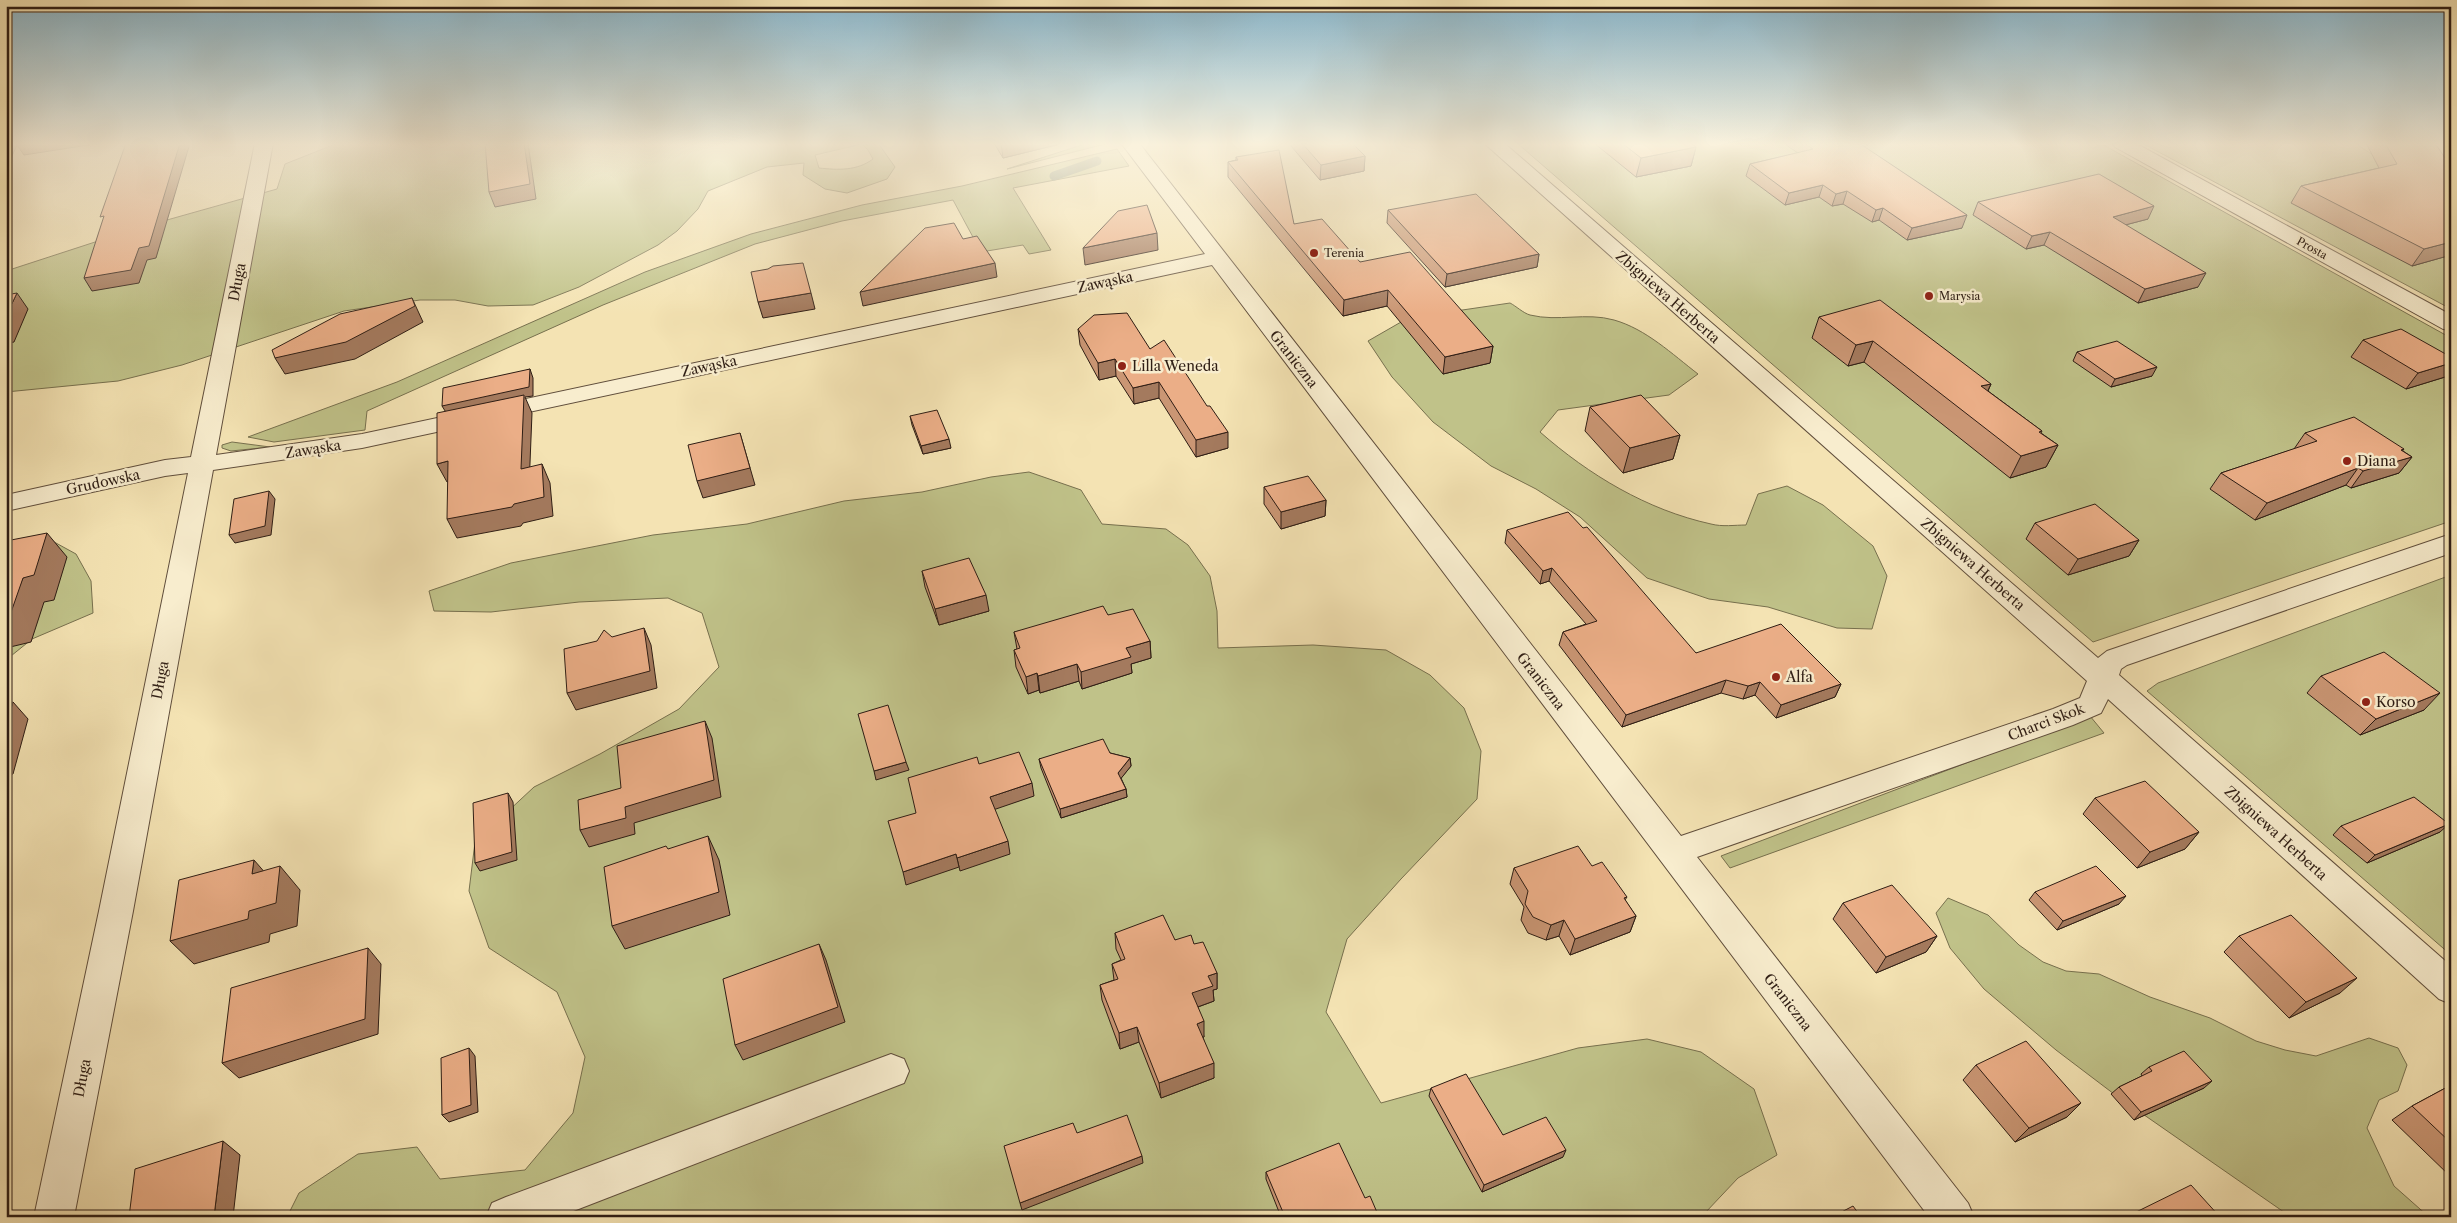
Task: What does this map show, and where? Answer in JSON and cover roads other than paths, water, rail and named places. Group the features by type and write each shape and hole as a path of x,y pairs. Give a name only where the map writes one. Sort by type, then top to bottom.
{"street":[{"name":"Długa","path":"54,1217 118,902 200,466 253,200"},
{"name":"Graniczna","path":"1173,200 1954,1217"},
{"name":"Zbigniewa Herberta","path":"1558,200 2103,678 2451,988"},
{"name":"Prosta","path":"2225,200 2451,324"},
{"name":"Zawąska","path":"200,466 362,441 1216,258"},
{"name":"Grudowska","path":"6,503 165,468 200,466"},
{"name":"Charci Skok","path":"1672,852 2063,717 2091,705 2110,662 2117,658 2451,543"},
{"path":"506,1217 891,1071"}],"place":[{"name":"Terenia","path":"1314,253"},
{"name":"Marysia","path":"1929,296"},
{"name":"Lilla Weneda","path":"1122,366"},
{"name":"Diana","path":"2347,461"},
{"name":"Alfa","path":"1776,677"},
{"name":"Korso","path":"2366,702"}]}
